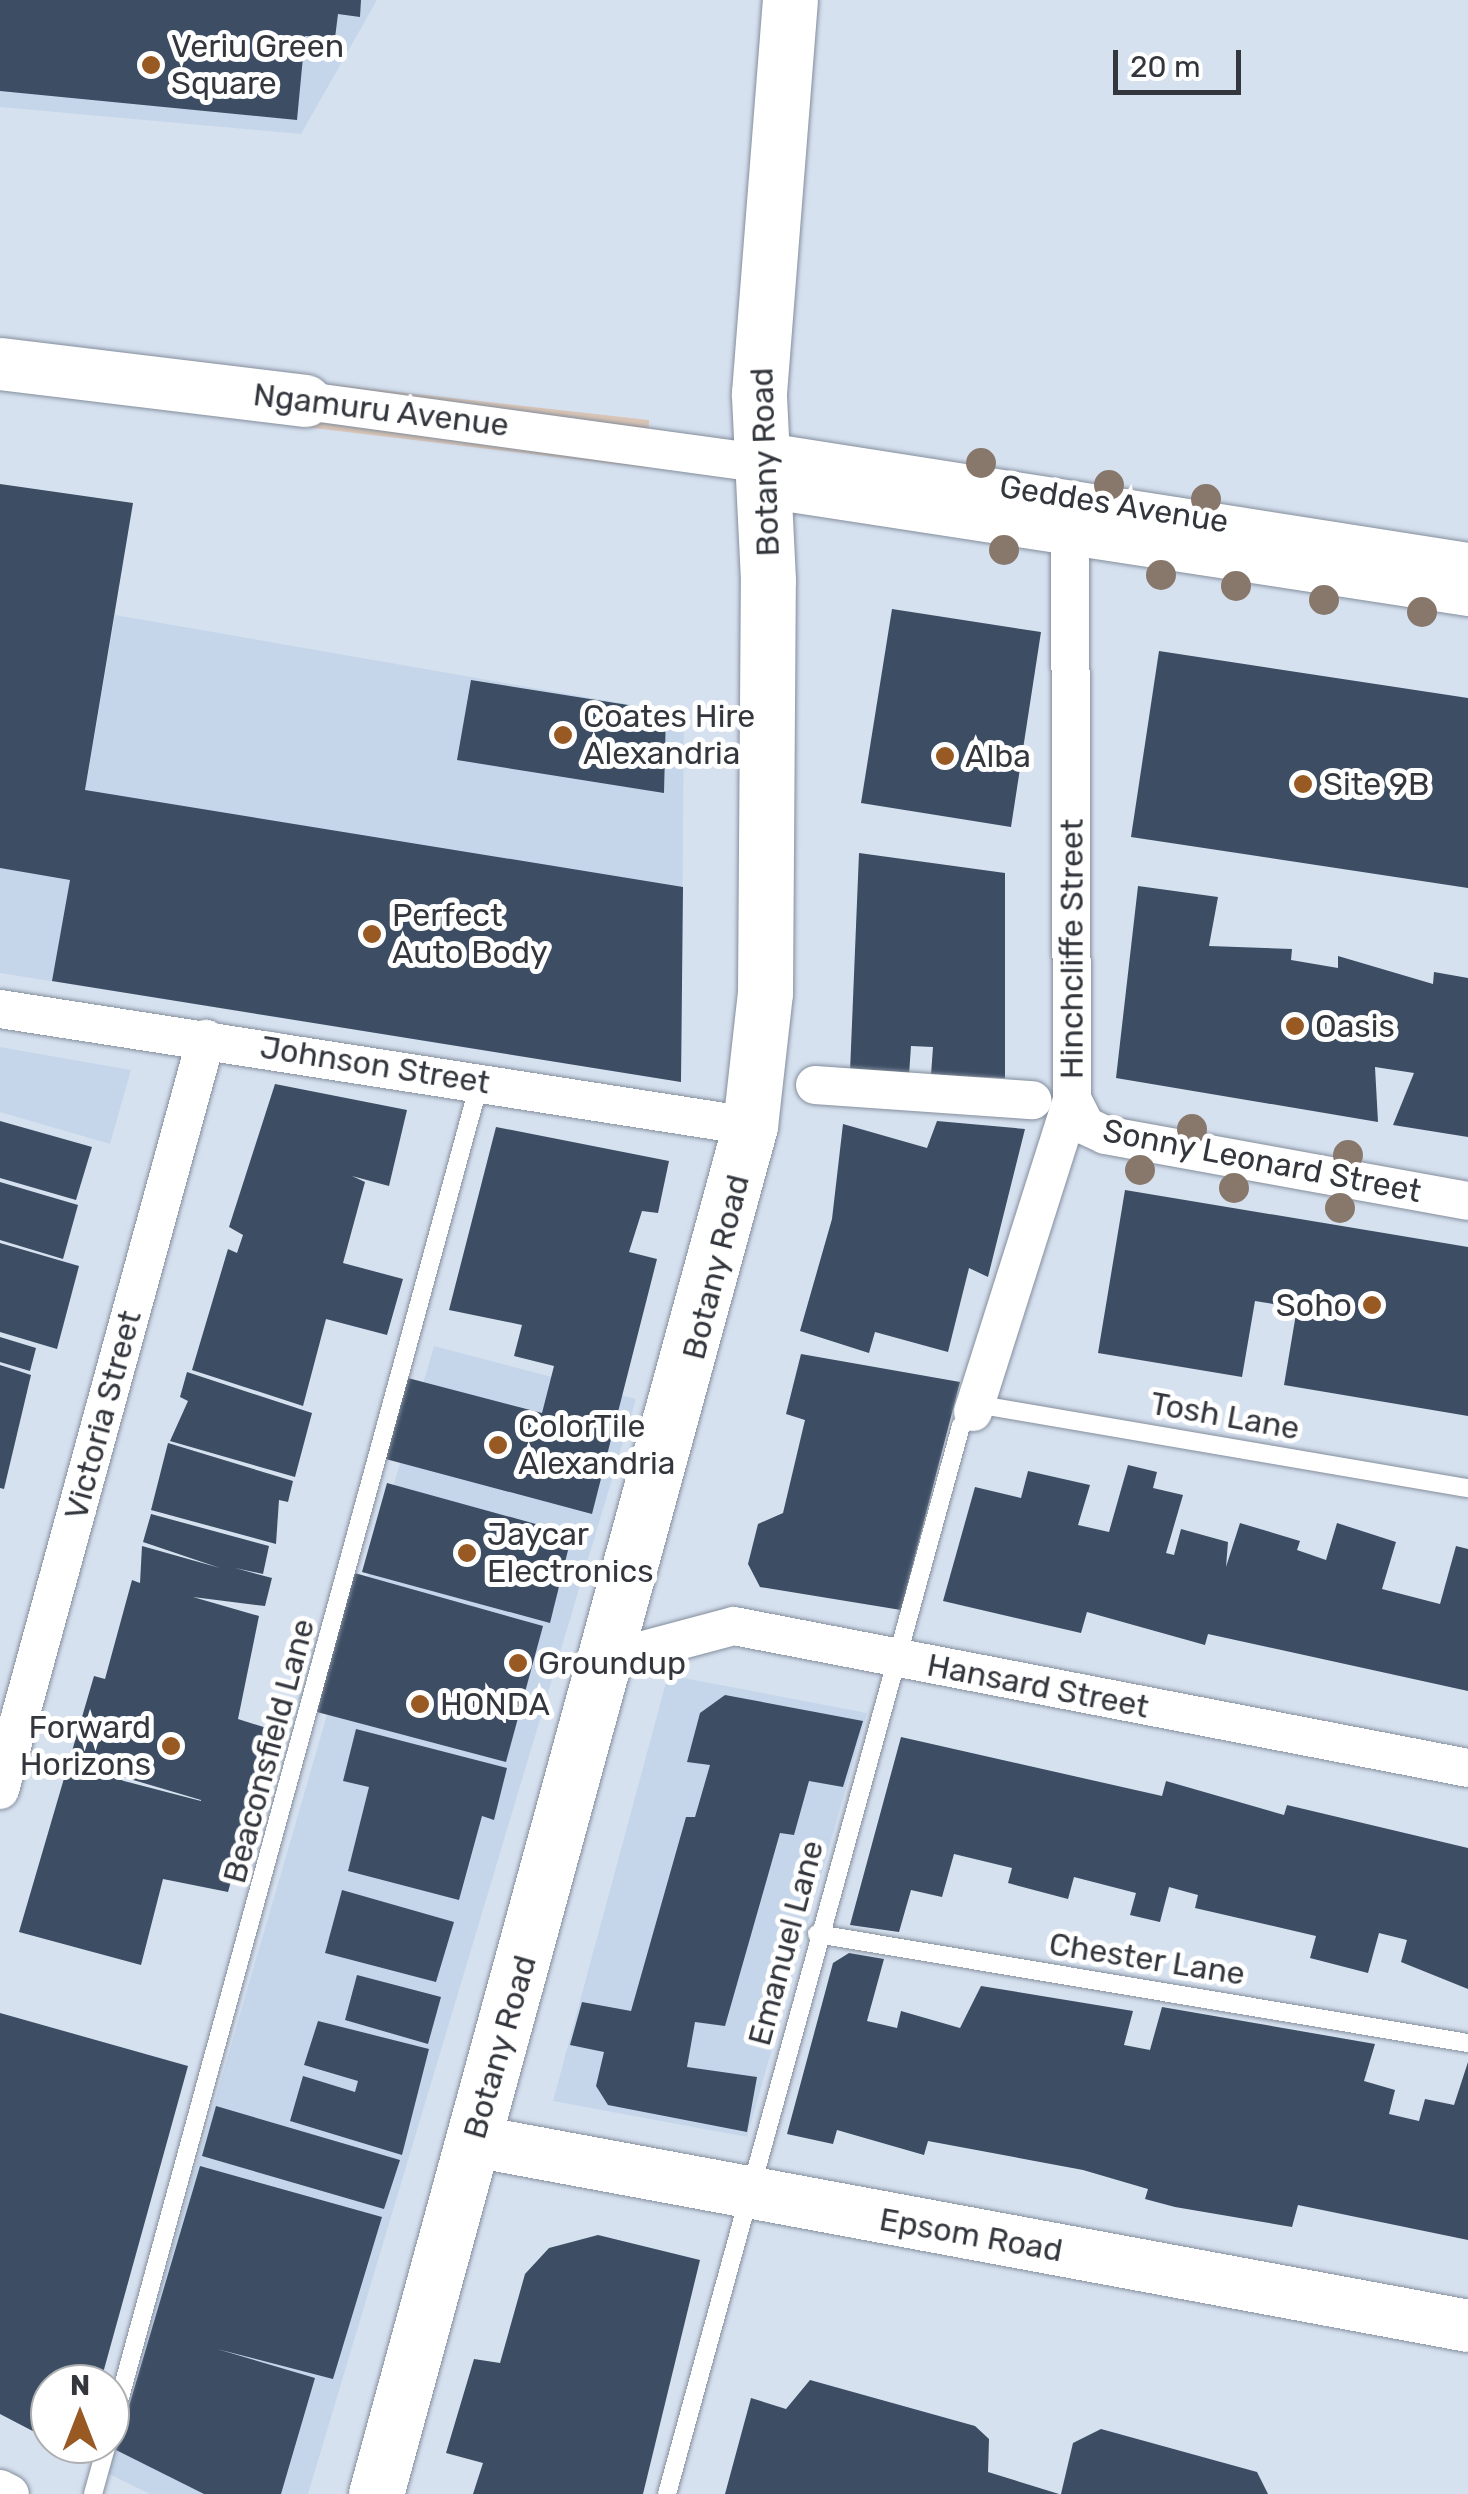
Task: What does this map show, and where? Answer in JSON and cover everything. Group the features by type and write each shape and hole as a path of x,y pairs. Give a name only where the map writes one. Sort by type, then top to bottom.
{"main road":[{"name":"Botany Road","path":"376,2494 610,1660 750,1126 765,993 762,468 766,248 790,0"}],"street":[{"name":"Ngamuru Avenue","path":"0,364 306,401 762,468"},
{"name":"Geddes Avenue","path":"762,468 1070,530 1468,597"},
{"name":"Geddes Avenue","path":"762,468 1468,562"},
{"name":"Hinchcliffe Street","path":"973,1412 1072,1099 1070,530"},
{"name":"Johnson Street","path":"0,1008 480,1080 750,1126"},
{"name":"Victoria Street","path":"0,1790 206,1040"},
{"path":"815,1085 1032,1100"},
{"name":"Sonny Leonard Street","path":"1072,1099 1086,1126 1105,1135 1468,1201"},
{"name":"Hansard Street","path":"610,1660 734,1626 1468,1768"},
{"name":"Epsom Road","path":"474,2141 1468,2326"},
{"path":"0,2489 10,2494"}],"lane":[{"name":"Beaconsfield Lane","path":"129,2364 480,1080"},
{"name":"Tosh Lane","path":"973,1412 986,1406 1468,1488"},
{"name":"Emanuel Lane","path":"667,2494 752,2194 817,1934 900,1660 961,1426 973,1412"},
{"name":"Chester Lane","path":"817,1934 1468,2043"},
{"path":"92,2494 101,2464"}],"shaded area":[{"name":"Veriu Green Square","path":"0,0 377,0 301,134 0,107"},
{"path":"309,382 649,420 648,468 305,427"},
{"path":"115,615 684,714 681,1082 0,973 0,868 70,879"},
{"path":"0,1047 131,1070 110,1144 0,1112"},
{"path":"434,1346 636,1399 308,2494 150,2494 107,2473 110,2464 130,2464 130,2394"},
{"path":"668,1675 867,1713 747,2137 553,2101"}],"building":[{"name":"Veriu Green Square","path":"0,0 361,0 360,17 338,14 335,38 305,36 297,120 0,91"},
{"name":"Perfect Auto Body","path":"0,484 133,503 85,790 683,887 681,1082 52,981 70,880 0,868"},
{"name":"Alba","path":"892,609 1041,632 1011,827 861,803"},
{"name":"Site 9B","path":"1159,651 1468,698 1468,888 1131,837"},
{"name":"Coates Hire Alexandria","path":"471,680 666,711 664,793 457,760"},
{"path":"859,853 1005,873 1005,1078 931,1075 933,1047 911,1046 909,1075 850,1072"},
{"name":"Oasis","path":"1138,886 1218,897 1209,946 1292,949 1291,960 1338,968 1338,956 1433,984 1434,972 1468,978 1468,1137 1393,1125 1414,1073 1375,1067 1378,1122 1116,1078"},
{"path":"275,1084 407,1110 389,1186 352,1176 365,1182 343,1263 403,1279 387,1335 326,1319 303,1406 192,1370 228,1249 237,1253 243,1235 229,1227"},
{"path":"0,1121 92,1147 76,1200 0,1178"},
{"path":"937,1121 1025,1129 988,1277 969,1268 948,1352 875,1332 869,1353 800,1331 832,1219 843,1124 927,1148"},
{"path":"496,1127 669,1161 658,1213 642,1211 629,1252 657,1259 592,1514 382,1458 404,1377 542,1413 554,1366 514,1356 522,1325 449,1310"},
{"path":"0,1182 78,1205 63,1259 0,1240"},
{"name":"Soho","path":"1125,1190 1468,1247 1468,1416 1284,1385 1297,1308 1255,1301 1242,1377 1098,1353"},
{"path":"0,1243 79,1266 57,1349 0,1332"},
{"path":"0,1337 36,1348 30,1371 0,1362"},
{"path":"801,1354 960,1382 901,1610 760,1587 748,1564 758,1524 783,1513 805,1420 786,1414"},
{"path":"0,1365 31,1375 4,1489 0,1488"},
{"path":"187,1372 312,1413 295,1477 170,1441 188,1401 180,1397"},
{"path":"168,1443 293,1481 288,1502 279,1500 276,1544 151,1510"},
{"path":"1128,1465 1157,1472 1153,1488 1183,1495 1166,1553 1174,1555 1181,1529 1228,1542 1226,1567 1240,1523 1300,1541 1297,1550 1326,1560 1337,1523 1396,1542 1382,1589 1440,1604 1456,1546 1468,1549 1468,1691 1208,1634 1205,1645 1087,1612 1081,1633 943,1601 975,1487 1021,1498 1028,1471 1090,1485 1078,1525 1109,1532"},
{"name":"Jaycar Electronics","path":"387,1483 572,1534 550,1623 362,1572"},
{"path":"151,1514 269,1546 263,1574 235,1568 272,1578 265,1606 193,1597 259,1616 238,1719 273,1730 228,1892 163,1879 141,1965 19,1932 94,1676 105,1679 132,1580 140,1583 142,1546 220,1568 143,1542","holes":["86,1766 201,1800 124,1781"]},
{"path":"351,1572 543,1626 506,1762 317,1712"},
{"path":"725,1695 863,1721 843,1787 809,1781 794,1835 780,1833 725,2026 695,2022 687,2067 757,2077 747,2132 608,2105 596,2086 604,2052 570,2045 582,2002 631,2011 686,1817 695,1817 710,1765 687,1762 700,1713"},
{"path":"356,1729 507,1768 494,1820 482,1816 459,1900 348,1871 369,1787 343,1781"},
{"path":"901,1737 1162,1796 1166,1781 1284,1815 1287,1805 1468,1848 1468,1989 1401,1962 1407,1940 1379,1933 1368,1973 1310,1958 1316,1936 1195,1908 1198,1895 1169,1887 1160,1922 1130,1915 1136,1893 1074,1877 1068,1899 1008,1883 1012,1868 954,1854 942,1897 911,1890 899,1932 850,1925"},
{"path":"342,1890 454,1922 436,1982 325,1953"},
{"path":"849,1953 884,1959 867,2021 897,2028 901,2011 960,2028 981,1986 1133,2011 1124,2045 1150,2050 1162,2007 1375,2044 1364,2081 1395,2090 1389,2114 1419,2121 1425,2099 1454,2105 1468,2062 1468,2240 1298,2205 1292,2227 1175,2207 1145,2199 1148,2189 1083,2170 928,2141 924,2155 837,2130 833,2144 787,2134 833,1963"},
{"path":"357,1975 441,1997 428,2044 345,2020"},
{"path":"0,2013 188,2066 106,2364 30,2364 30,2430 0,2414"},
{"path":"318,2021 429,2049 402,2155 290,2121 303,2076 355,2092 358,2081 304,2065"},
{"path":"216,2106 400,2160 384,2209 202,2156"},
{"path":"200,2166 382,2217 333,2379 217,2349 315,2378 281,2494 204,2494 130,2457 130,2403"},
{"path":"598,2235 700,2260 643,2494 473,2494 483,2463 446,2453 474,2359 500,2363 525,2274 549,2248"},
{"path":"810,2380 975,2426 989,2439 988,2472 1059,2494 725,2494 751,2398 786,2409"},
{"path":"1101,2429 1257,2472 1268,2494 1061,2494 1073,2443"}],"place":[{"name":"Veriu Green Square","path":"151,65"},
{"name":"Coates Hire Alexandria","path":"563,735"},
{"name":"Alba","path":"945,756"},
{"name":"Site 9B","path":"1303,784"},
{"name":"Perfect Auto Body","path":"372,934"},
{"name":"Oasis","path":"1295,1026"},
{"name":"Soho","path":"1372,1305"},
{"name":"ColorTile Alexandria","path":"498,1445"},
{"name":"Jaycar Electronics","path":"467,1553"},
{"name":"Groundup","path":"518,1663"},
{"name":"HONDA","path":"420,1704"},
{"name":"Forward Horizons","path":"171,1746"}]}
